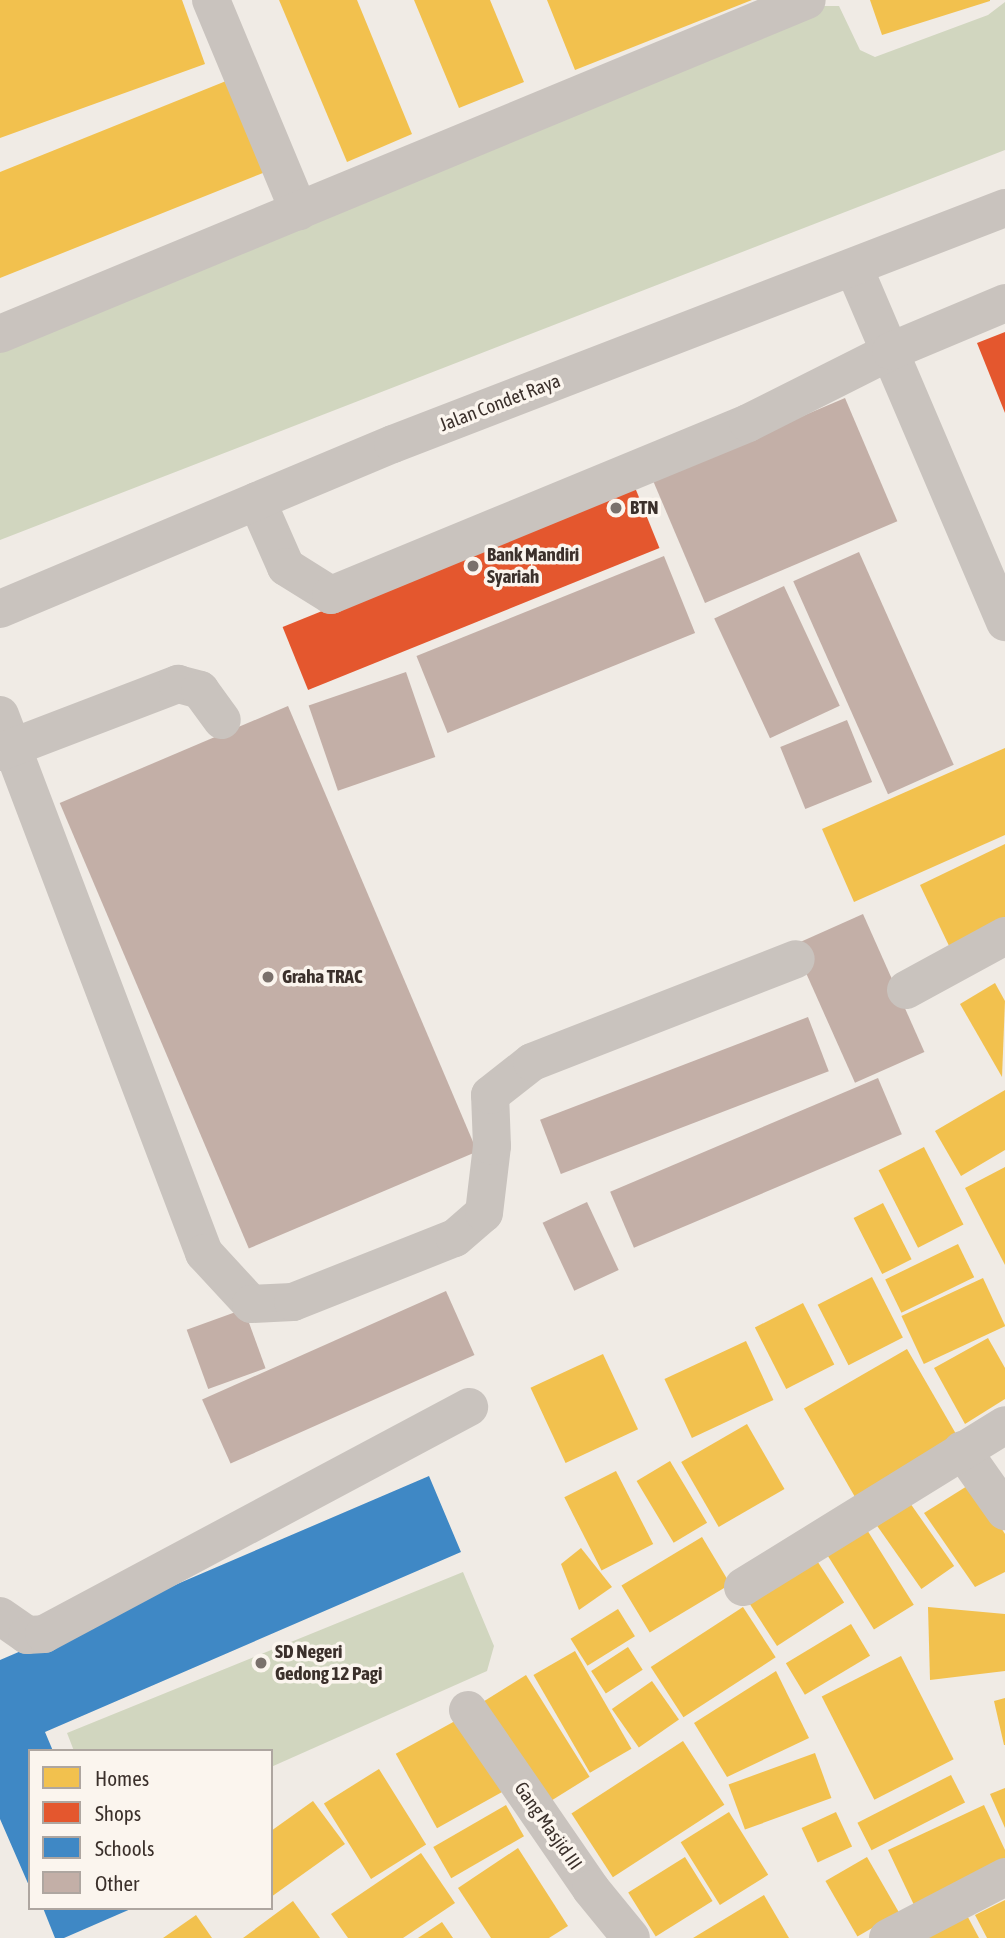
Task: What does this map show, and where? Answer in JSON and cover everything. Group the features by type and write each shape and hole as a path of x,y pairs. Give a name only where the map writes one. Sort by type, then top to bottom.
{"street":[{"path":"211,0 299,211"},
{"path":"0,334 807,0"},
{"name":"Jalan Condet Raya","path":"0,609 257,501 1005,208"},
{"path":"855,268 1005,622"},
{"path":"257,501 286,567 331,595 748,423 891,351 1005,303"},
{"path":"222,720 200,690 178,684 4,738 204,1253 251,1304 293,1302 455,1238 484,1213 492,1146 490,1095 532,1062 796,959"},
{"path":"905,990 1005,936"},
{"path":"0,1616 27,1636 44,1634 469,1407"},
{"path":"743,1587 1005,1425"},
{"path":"962,1450 1005,1511"},
{"name":"Gang Masjid III","path":"468,1710 591,1889 631,1938"},
{"path":"888,1938 1005,1877"}],"green space":[{"path":"1005,2 1005,150 0,540 0,326 819,6 839,6 860,50 875,57 988,15"},
{"path":"463,1572 494,1646 487,1671 273,1766 273,1749 73,1749 67,1733"}],"building: Homes":[{"path":"0,0 182,0 205,64 0,138"},
{"path":"279,0 357,0 412,134 347,162"},
{"path":"414,0 490,0 524,82 459,108"},
{"path":"547,0 752,0 575,70"},
{"path":"870,0 990,0 990,1 882,35"},
{"path":"236,77 273,169 0,278 0,172"},
{"path":"1005,748 1005,835 854,902 822,829"},
{"path":"1005,844 1005,924 951,950 920,885"},
{"path":"995,983 1005,1001 1002,1077 960,1004"},
{"path":"1005,1090 1005,1150 961,1176 935,1131"},
{"path":"924,1147 963,1225 918,1248 879,1170"},
{"path":"1005,1167 1005,1265 965,1188"},
{"path":"883,1203 912,1259 882,1274 854,1218"},
{"path":"958,1244 974,1277 901,1313 885,1280"},
{"path":"872,1277 903,1338 849,1365 818,1305"},
{"path":"983,1278 1005,1326 924,1364 901,1316"},
{"path":"803,1303 834,1364 786,1389 755,1328"},
{"path":"988,1338 1005,1368 1005,1399 965,1424 934,1368"},
{"path":"746,1341 773,1400 692,1438 664,1379"},
{"path":"907,1349 959,1440 856,1499 804,1408"},
{"path":"603,1354 638,1429 566,1463 530,1388"},
{"path":"747,1424 785,1489 719,1527 681,1462"},
{"path":"670,1461 707,1523 674,1543 637,1481"},
{"path":"616,1471 653,1544 602,1570 564,1497"},
{"path":"972,1483 1005,1534 1005,1572 975,1587 924,1513"},
{"path":"910,1503 954,1566 921,1589 877,1526"},
{"path":"864,1525 914,1605 874,1630 824,1550"},
{"path":"702,1537 730,1584 650,1633 621,1585"},
{"path":"581,1548 612,1587 579,1610 561,1564"},
{"path":"812,1553 844,1602 777,1646 745,1597"},
{"path":"743,1607 776,1657 683,1717 651,1667"},
{"path":"928,1607 1005,1614 1005,1671 930,1680"},
{"path":"618,1609 635,1636 587,1666 571,1639"},
{"path":"851,1624 870,1656 805,1695 786,1663"},
{"path":"628,1647 643,1670 606,1694 591,1671"},
{"path":"575,1651 632,1749 590,1773 533,1675"},
{"path":"901,1656 954,1759 874,1800 822,1696"},
{"path":"776,1671 809,1738 727,1777 694,1723"},
{"path":"526,1675 590,1777 546,1804 483,1702"},
{"path":"652,1681 679,1720 639,1748 612,1709"},
{"path":"1005,1698 1005,1745 1004,1745 994,1701"},
{"path":"464,1716 505,1790 437,1828 396,1754"},
{"path":"683,1741 724,1805 613,1877 571,1813"},
{"path":"815,1753 831,1798 745,1830 729,1784"},
{"path":"379,1769 426,1844 371,1879 324,1803"},
{"path":"951,1775 965,1803 872,1850 857,1823"},
{"path":"1005,1788 1005,1828 990,1794"},
{"path":"313,1801 345,1844 273,1896 273,1830"},
{"path":"506,1805 524,1836 451,1878 433,1847"},
{"path":"984,1805 1005,1850 1005,1863 914,1905 888,1850"},
{"path":"729,1812 768,1875 720,1905 681,1842"},
{"path":"836,1812 852,1846 818,1862 802,1828"},
{"path":"518,1848 568,1926 549,1938 491,1938 458,1888"},
{"path":"421,1853 455,1903 403,1938 348,1938 331,1914"},
{"path":"685,1857 713,1901 656,1937 628,1893"},
{"path":"867,1857 899,1912 857,1936 825,1881"},
{"path":"764,1895 789,1938 693,1938"},
{"path":"1005,1900 1005,1938 987,1938 975,1915"},
{"path":"293,1901 320,1938 243,1938"},
{"path":"962,1906 979,1938 924,1938"},
{"path":"196,1915 212,1938 163,1938"},
{"path":"442,1922 453,1938 418,1938"}],"building: Shops":[{"path":"1005,332 1005,413 977,343"},
{"path":"634,485 659,548 308,690 283,627"}],"building: Schools":[{"path":"429,1476 461,1552 45,1732 52,1749 28,1749 28,1883 0,1819 0,1660"},
{"path":"44,1910 128,1910 64,1938 55,1938"}],"building: Other":[{"path":"845,398 897,521 705,603 653,480"},
{"path":"859,552 954,765 888,794 793,581"},
{"path":"664,556 695,633 448,733 416,656"},
{"path":"784,586 840,706 770,738 714,619"},
{"path":"406,672 435,757 338,791 309,706"},
{"name":"Graha TRAC","path":"288,706 477,1152 249,1248 60,803"},
{"path":"847,720 872,782 805,809 780,747"},
{"path":"863,914 924,1052 855,1083 794,945"},
{"path":"808,1017 829,1071 561,1174 540,1120"},
{"path":"878,1078 902,1134 634,1248 610,1192"},
{"path":"587,1202 619,1270 574,1291 543,1223"},
{"path":"446,1291 474,1355 231,1464 202,1400"},
{"path":"244,1309 266,1368 208,1389 187,1330"}],"place":[{"name":"BTN","path":"616,508"},
{"name":"Bank Mandiri Syariah","path":"473,566"},
{"name":"Graha TRAC","path":"268,977"},
{"name":"SD Negeri Gedong 12 Pagi","path":"261,1663"}]}
